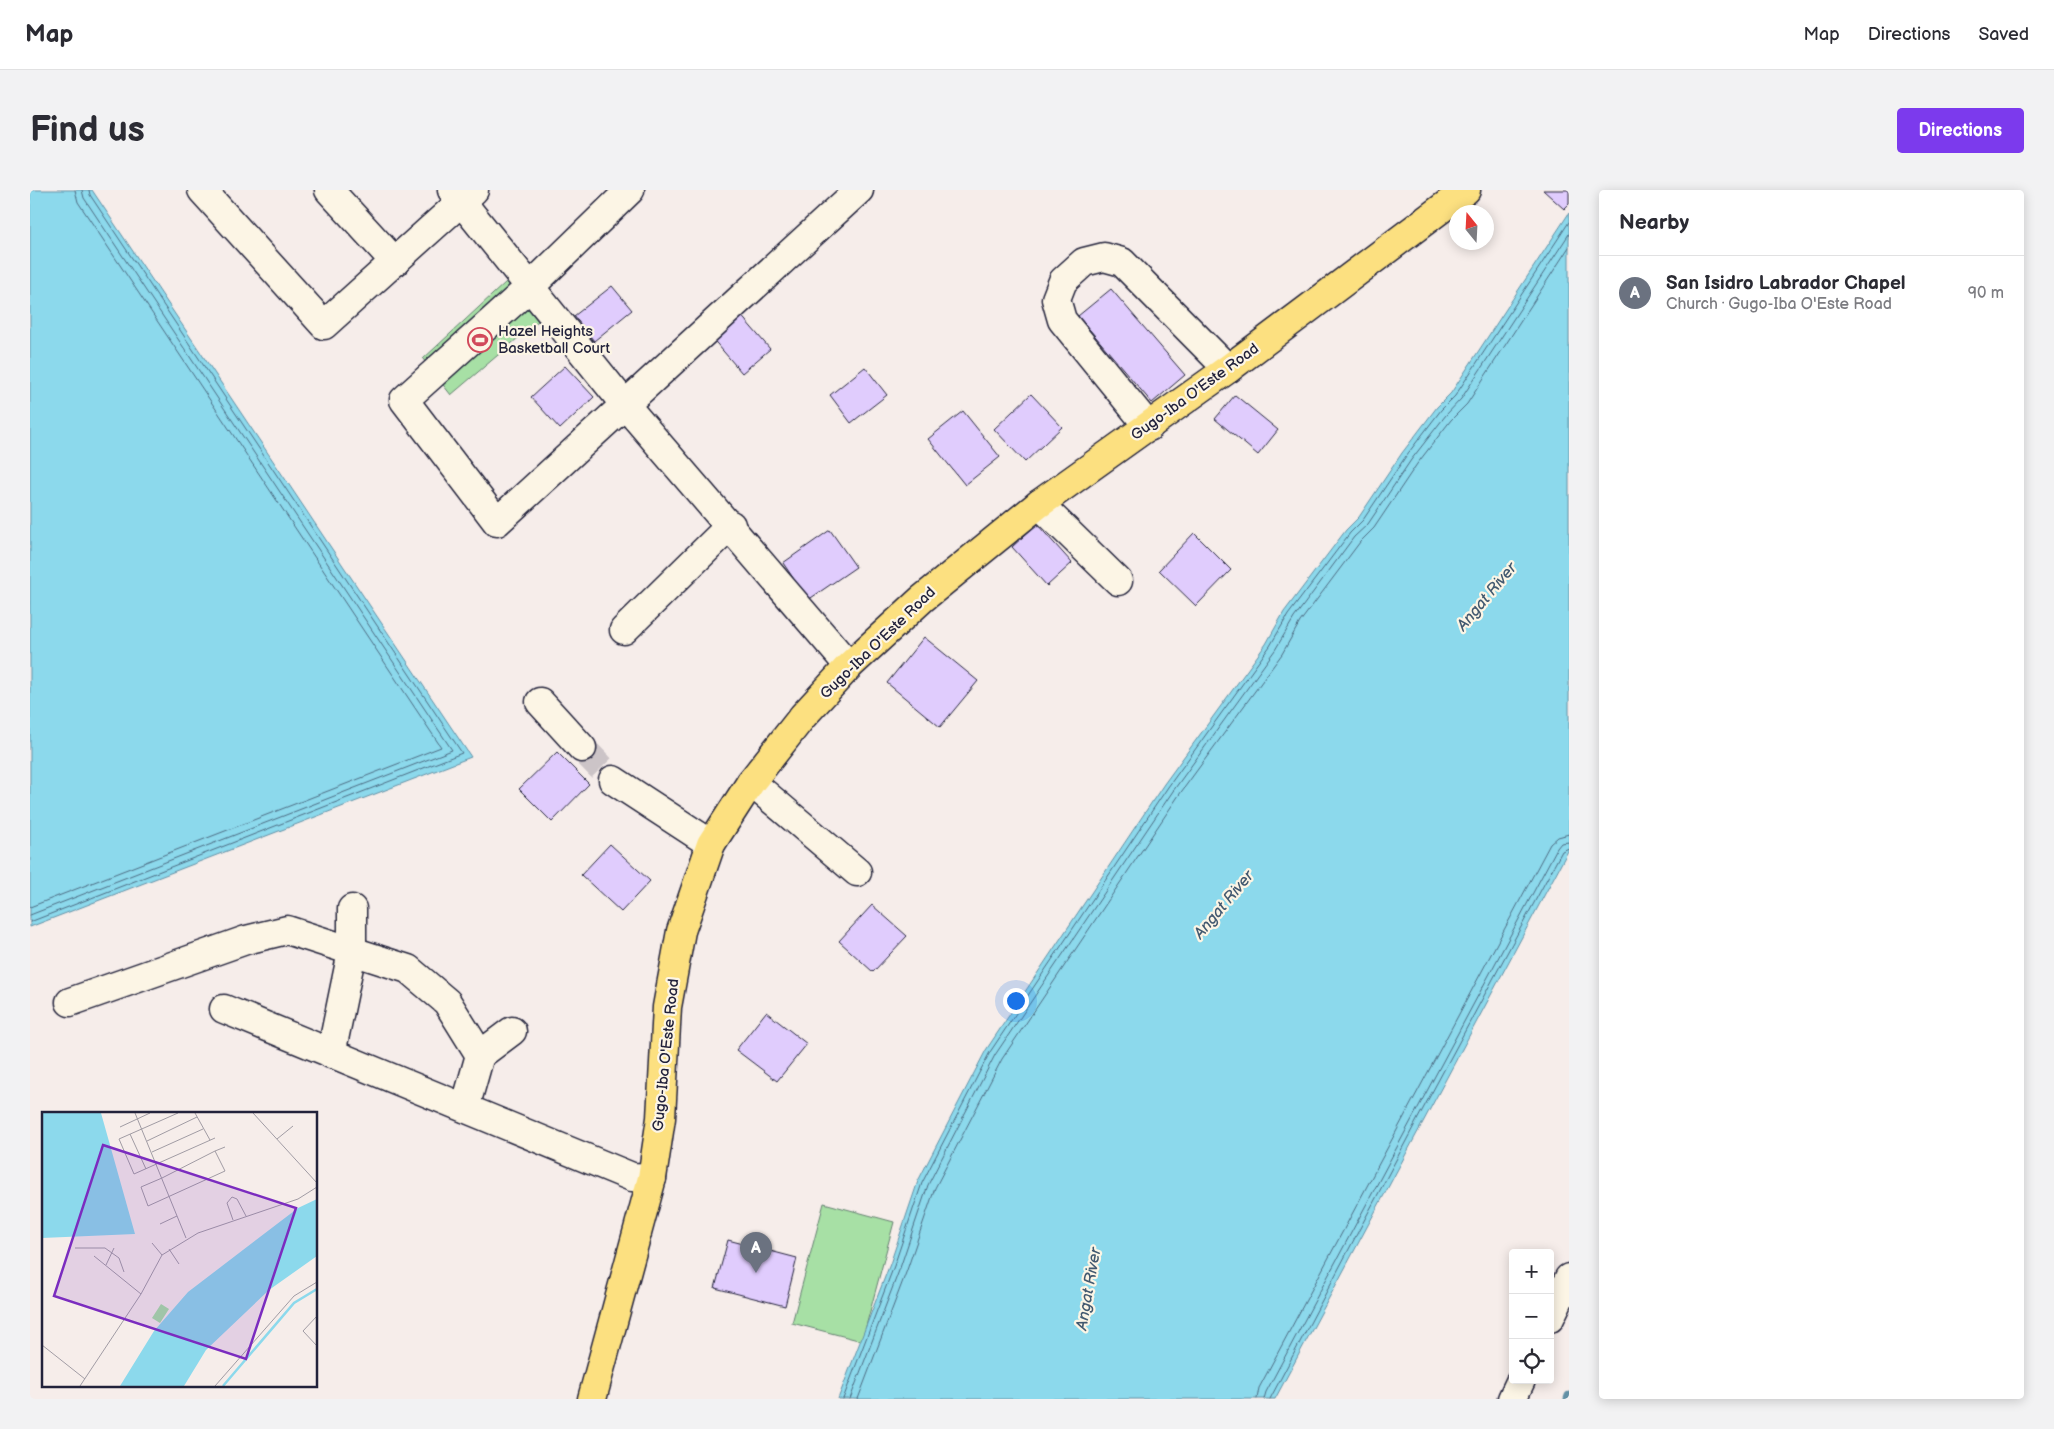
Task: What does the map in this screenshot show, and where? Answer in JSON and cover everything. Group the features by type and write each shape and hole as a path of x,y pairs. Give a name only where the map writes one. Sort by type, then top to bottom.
{"main road":[{"name":"Gugo-Iba O'Este Road","path":"592,1399 652,1178 661,1118 668,1007 681,930 712,844 751,782 803,716 849,666 922,599 1039,504 1228,369 1466,190"}],"street":[{"path":"202,190 324,325 395,262 463,194 531,286 626,406 849,666"},
{"path":"329,190 395,262"},
{"path":"630,190 531,286 404,400 497,522 860,190"},
{"path":"1149,427 1062,320 1056,299 1063,281 1084,262 1104,257 1122,262 1228,369"},
{"path":"1039,504 1118,581"},
{"path":"624,630 730,525"},
{"path":"540,702 582,748"},
{"path":"613,780 712,844"},
{"path":"751,782 857,872"},
{"path":"331,1054 352,952 352,909"},
{"path":"70,1002 246,940 287,930 408,969 447,1002 480,1055"},
{"path":"224,1009 632,1177 652,1178"},
{"path":"465,1108 480,1055 512,1031"},
{"path":"1554,1310 1569,1278"},
{"path":"1512,1399 1519,1384"}],"green space":[{"name":"Hazel Heights Basketball Court","path":"506,282 538,321 451,395 423,359"},
{"path":"824,1203 894,1222 862,1341 792,1323"}],"water":[{"path":"30,190 92,190 471,757 30,927"},
{"name":"Angat River","path":"1569,213 1569,849 1275,1399 838,1399 890,1264 918,1181 986,1050 1164,784 1266,644 1284,612 1346,530 1359,517 1402,453 1437,407 1451,393"}],"building":[{"path":"1543,190 1569,190 1569,204 1564,209"},
{"path":"612,286 632,310 594,341 574,316"},
{"path":"1111,289 1185,375 1152,403 1078,316"},
{"path":"739,313 770,349 742,373 711,337"},
{"path":"565,366 594,397 560,429 531,397"},
{"path":"865,367 887,395 851,423 830,395"},
{"path":"1031,394 1062,427 1025,462 994,429"},
{"path":"1235,395 1278,430 1258,455 1215,419"},
{"path":"963,411 1000,457 965,485 928,439"},
{"path":"1037,524 1072,563 1047,586 1012,547"},
{"path":"830,530 856,567 808,600 783,563"},
{"path":"1194,533 1231,570 1196,606 1159,570"},
{"path":"924,637 978,681 940,727 887,683"},
{"path":"557,752 589,784 552,822 519,789"},
{"path":"610,844 650,881 621,912 581,875"},
{"path":"872,905 907,936 873,972 839,941"},
{"path":"766,1012 807,1044 777,1081 736,1050"},
{"path":"728,1240 797,1258 785,1306 715,1288"}],"tunnel":[{"path":"582,748 613,780"}],"place":[{"name":"Hazel Heights Basketball Court","path":"480,340"},
{"name":"San Isidro Labrador Chapel","path":"756,1273"}]}
